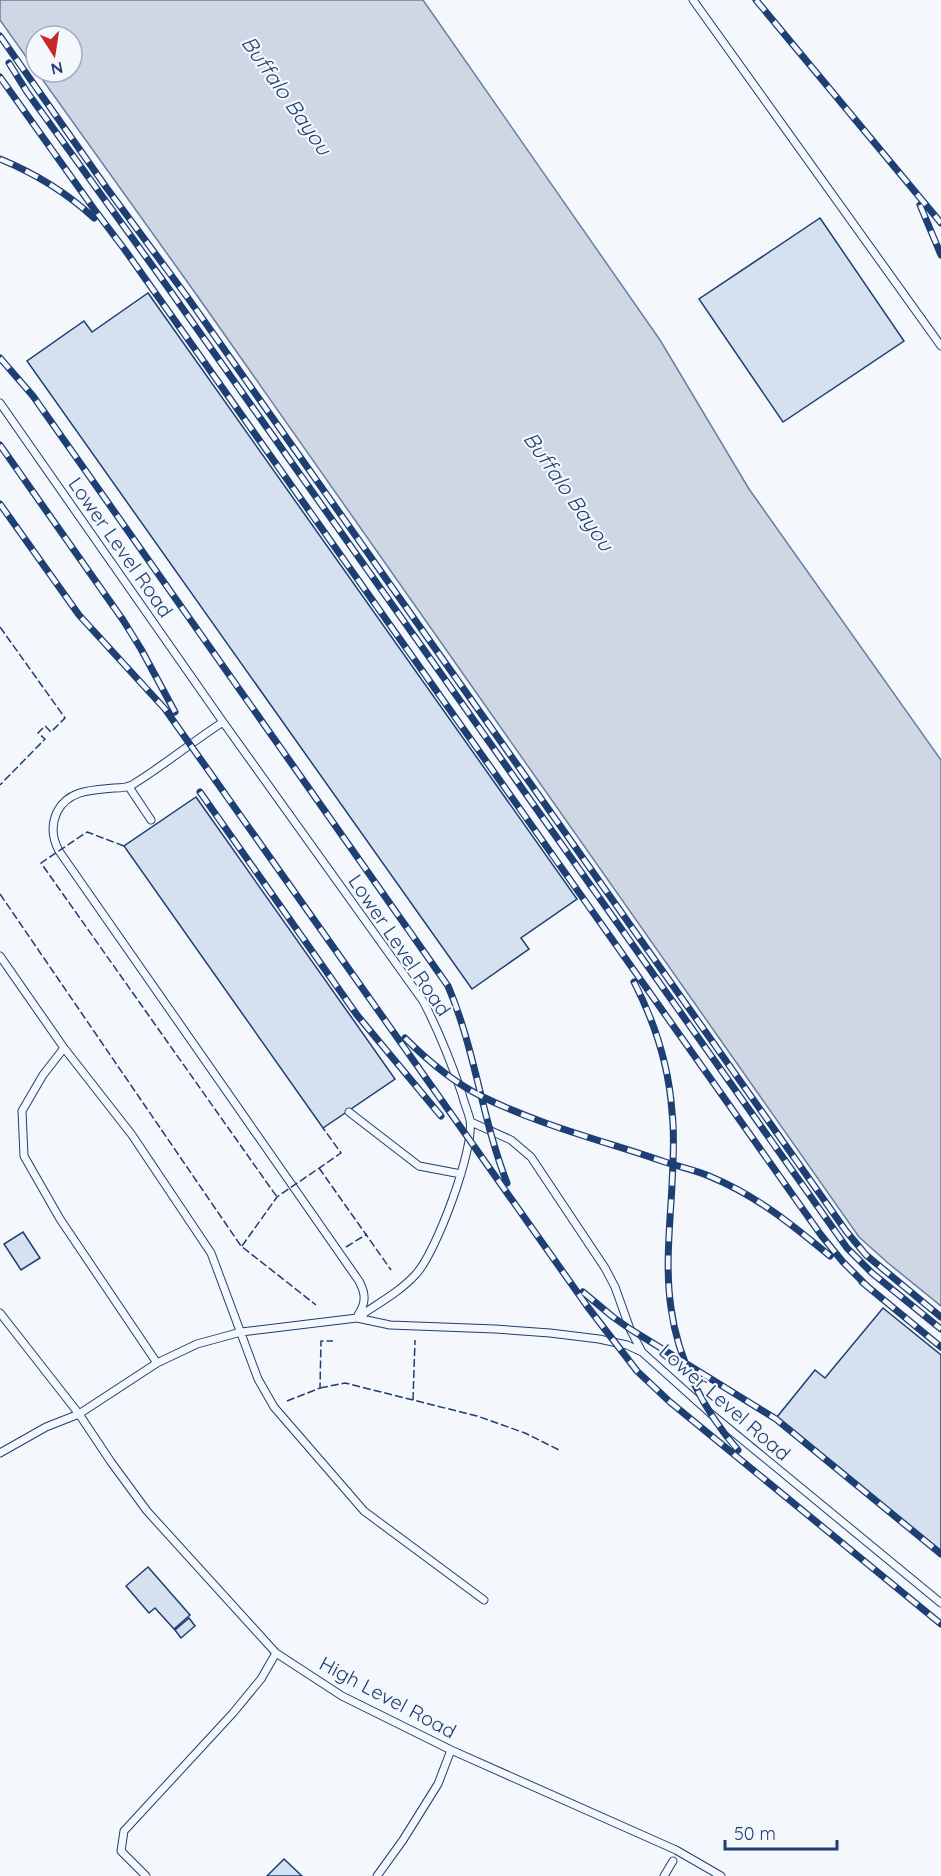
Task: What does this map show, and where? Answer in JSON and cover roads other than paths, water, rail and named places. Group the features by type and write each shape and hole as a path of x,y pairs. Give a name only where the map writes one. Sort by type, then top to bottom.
{"lane":[{"path":"693,0 941,346"},
{"name":"Lower Level Road","path":"0,403 223,722 423,1001 441,1037 471,1122 461,1174 451,1205 430,1254 417,1274 399,1290 357,1318"},
{"path":"0,1453 46,1426 78,1414 157,1363 197,1344 241,1332 357,1318 365,1300 364,1290 359,1281 54,843 55,816 67,799 88,791 129,787 223,722"},
{"path":"129,787 151,820"},
{"path":"0,956 64,1048 132,1135 211,1252 258,1379 274,1407 364,1511 484,1600"},
{"path":"64,1048 43,1075 22,1111 24,1156 60,1219 157,1363"},
{"path":"349,1112 419,1166 461,1174"},
{"path":"471,1122 511,1140 531,1157 605,1268 642,1352"},
{"name":"High Level Road","path":"0,1313 78,1414 147,1511 276,1653 342,1696 451,1750 676,1850 721,1876"},
{"name":"Lower Level Road","path":"357,1318 414,1327 550,1333 613,1342 642,1352 710,1413 941,1603"},
{"path":"146,1876 120,1851 124,1831 232,1713 261,1679 276,1653"},
{"path":"377,1876 438,1784 451,1750"},
{"path":"664,1876 673,1861"}],"water":[{"name":"Buffalo Bayou","path":"0,0 423,0 660,340 749,489 941,760 941,1306 859,1237 196,294 46,84 84,84 84,24 24,24 24,54 0,20"}],"railway":[{"path":"756,0 941,223"},
{"path":"0,36 106,187 188,298 846,1231 866,1255 941,1317"},
{"path":"9,63 27,92 847,1248 872,1273 941,1329"},
{"path":"0,77 125,250 821,1235 843,1262 869,1288"},
{"path":"0,159 49,184 94,218"},
{"path":"920,205 941,255"},
{"path":"0,358 33,396 448,986 465,1034 498,1159 507,1183"},
{"path":"0,445 123,620 175,712"},
{"path":"0,504 79,615 165,709 587,1306 637,1371 670,1402 941,1624"},
{"path":"200,792 357,1015 441,1116"},
{"path":"634,982 660,1045 670,1095 674,1148 668,1277 674,1327 694,1384 725,1435 738,1450"},
{"path":"405,1038 441,1070 481,1096 549,1124 709,1176 743,1192 801,1232 830,1256"},
{"path":"862,1282 941,1347"},
{"path":"583,1292 630,1329 776,1419 941,1554"}]}
